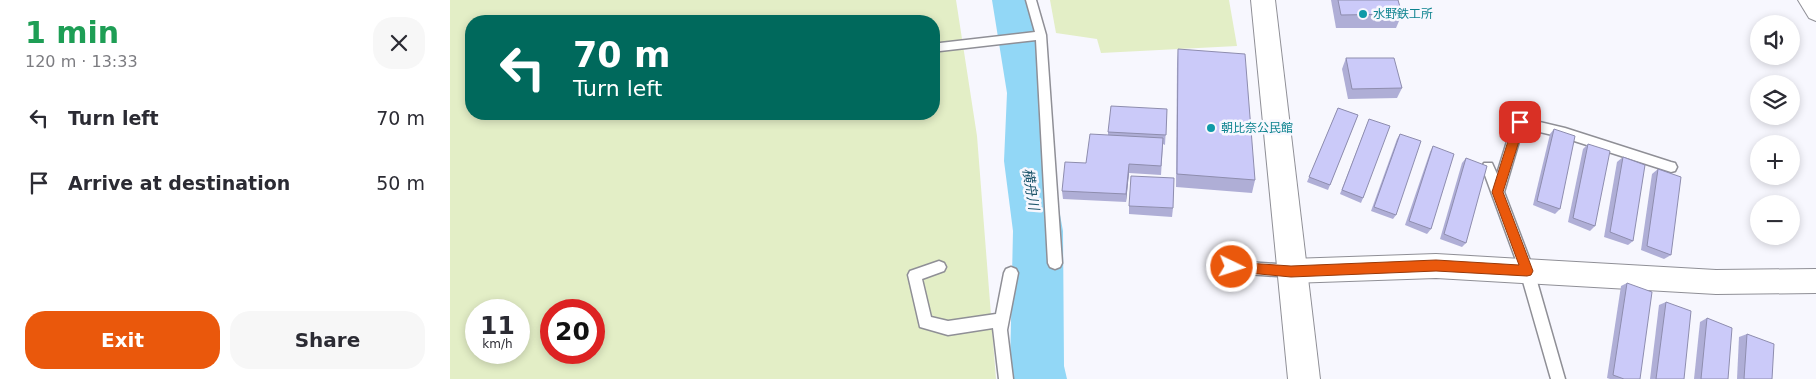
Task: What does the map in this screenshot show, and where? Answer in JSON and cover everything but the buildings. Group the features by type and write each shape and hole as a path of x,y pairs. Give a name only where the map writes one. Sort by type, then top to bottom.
{"street":[{"path":"1263,0 1283,168 1291,271 1304,379"},
{"path":"1808,0 1816,13"},
{"path":"1291,271 1436,266 1716,282 1816,282"}],"lane":[{"path":"1031,0 1041,35 1056,263"},
{"path":"940,47 1041,35"},
{"path":"1498,192 1520,122 1565,133 1671,167"},
{"path":"1488,167 1527,271 1558,379"},
{"path":"938,267 915,275 925,322 948,328 1002,320"},
{"path":"1232,267 1291,271"},
{"path":"1006,379 1000,330 1011,273"}],"green space":[{"path":"450,0 956,0 977,136 996,379 450,379"},
{"path":"1050,0 1229,0 1237,46 1101,53 1097,39 1056,33"}],"waterway":[{"name":"横舟川","path":"1012,0 1029,93 1027,161 1038,231 1037,366 1040,379"}],"place":[{"name":"水野鉄工所","path":"1363,14"},
{"name":"朝比奈公民館","path":"1211,128"}],"route":[{"path":"1232,267 1291,271 1436,266 1527,271 1498,192 1520,122"}]}
